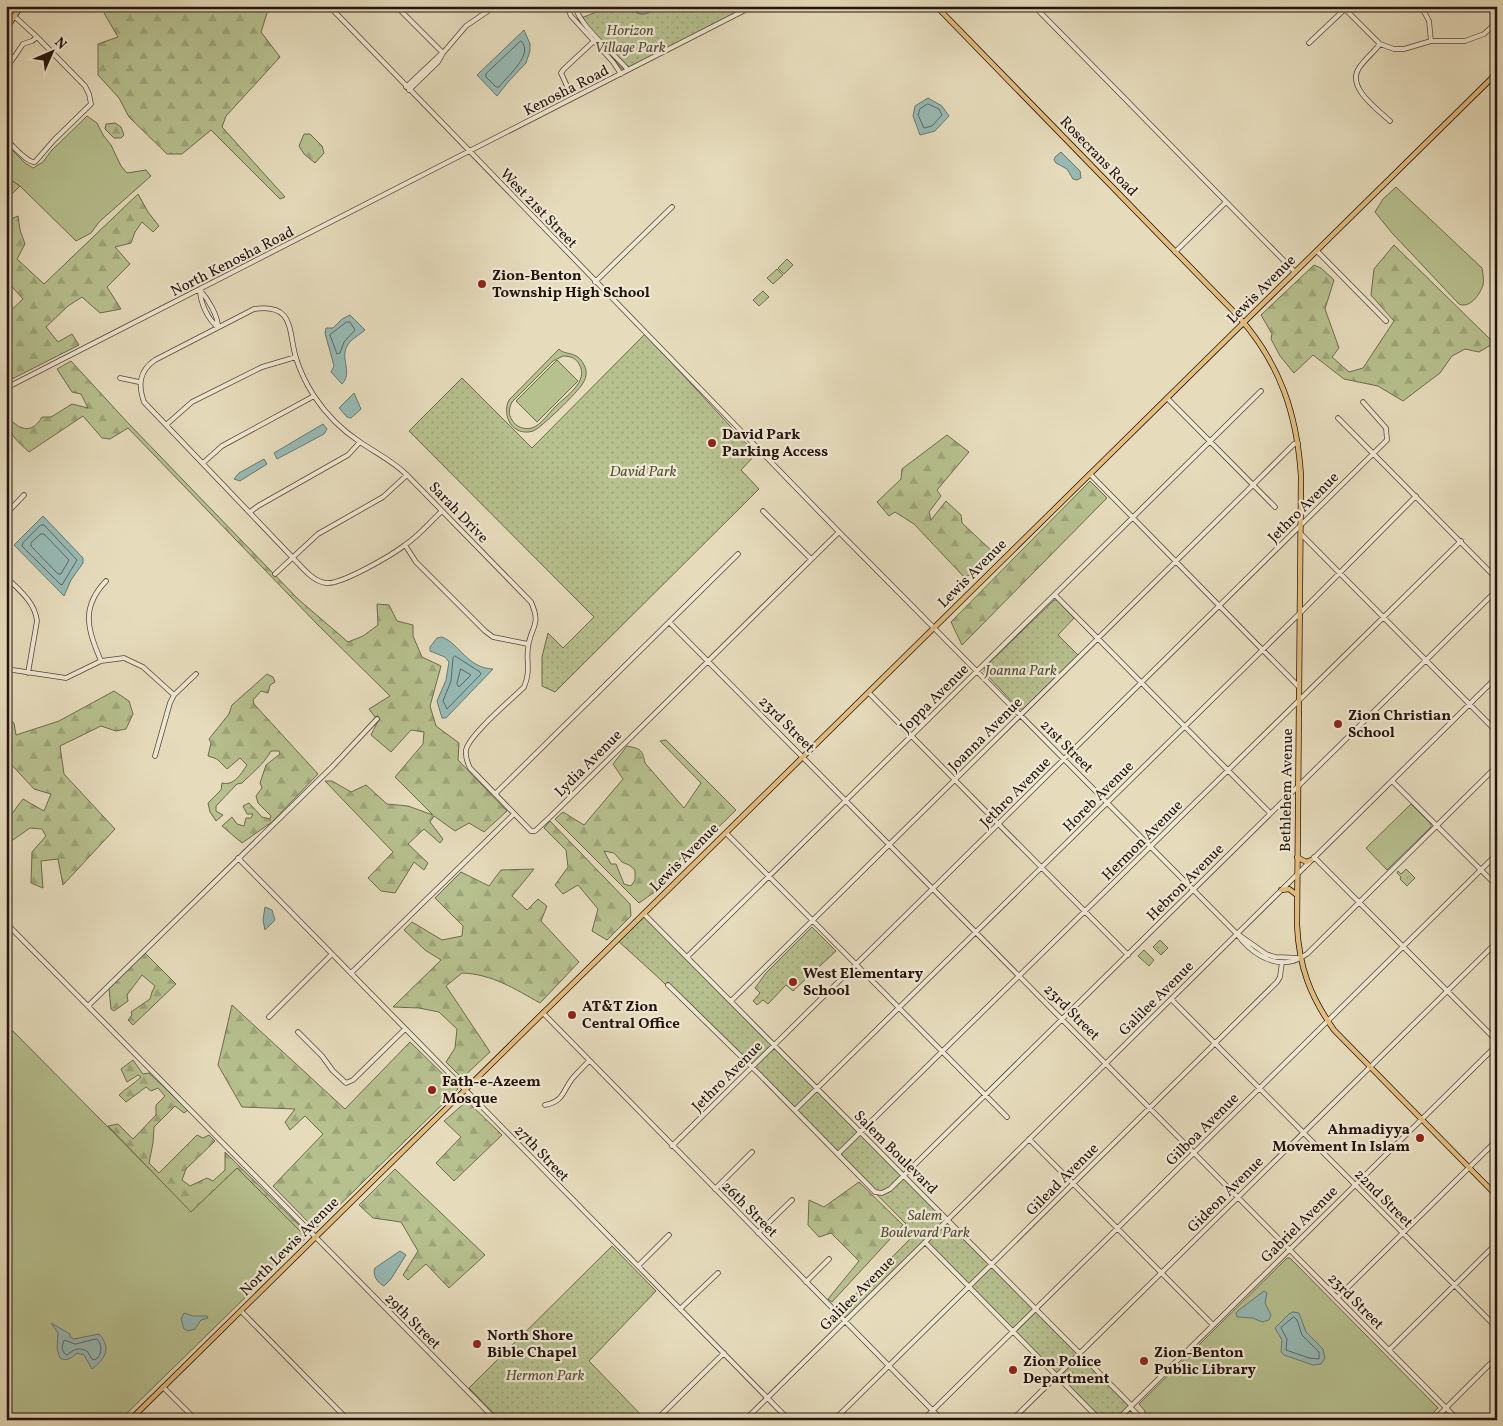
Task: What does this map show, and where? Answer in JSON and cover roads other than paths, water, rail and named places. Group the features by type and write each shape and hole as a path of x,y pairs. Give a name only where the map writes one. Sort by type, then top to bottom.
{"main road":[{"path":"6,28 21,6"},
{"name":"Rosecrans Road","path":"936,6 1244,323"},
{"name":"Lewis Avenue","path":"465,1090 1497,74"},
{"name":"Bethlehem Avenue","path":"1244,323 1278,374 1288,399 1298,442 1301,476 1297,856 1297,925 1300,958 1311,992 1327,1021 1343,1040 1497,1196"},
{"path":"1297,856 1306,862 1313,859"},
{"path":"1281,890 1289,889 1297,895"},
{"name":"North Lewis Avenue","path":"130,1420 465,1090"}],"street":[{"name":"West 21st Street","path":"329,6 839,532"},
{"path":"396,6 443,53"},
{"path":"408,88 431,62 443,53 466,26 488,11 492,6"},
{"path":"567,6 571,16 622,74"},
{"path":"575,6 587,27 628,70"},
{"name":"Kenosha Road","path":"469,152 753,6"},
{"path":"1034,6 1295,272"},
{"path":"1421,6 1429,21 1431,41"},
{"path":"1309,43 1343,7 1380,44 1394,50 1431,41 1456,42 1475,38 1484,34 1497,22"},
{"path":"6,140 31,162 35,162 90,104 89,94 85,86 14,16"},
{"path":"6,69 24,44 37,37"},
{"path":"567,86 561,73 594,41"},
{"path":"1380,44 1359,68 1355,81 1359,91 1390,121"},
{"name":"North Kenosha Road","path":"6,388 469,152"},
{"path":"1175,252 1226,202"},
{"path":"595,282 672,207"},
{"path":"1317,250 1386,322"},
{"path":"200,290 218,322 218,327"},
{"name":"Sarah Drive","path":"139,382 149,364 254,309 271,308 280,312 291,327 296,357 314,396 337,424 360,442 387,458 407,475 531,602 536,618"},
{"path":"166,425 192,402 262,367 296,357"},
{"path":"120,378 139,382 144,402 293,558 318,580 326,583 336,583 405,546 442,511"},
{"name":"Joppa Avenue","path":"687,957 1261,391"},
{"path":"203,463 222,446 314,396"},
{"path":"1167,398 1275,508"},
{"path":"1363,402 1383,423 1387,433 1393,433"},
{"path":"1338,418 1497,579"},
{"name":"Jethro Avenue","path":"672,1146 1387,440 1387,433"},
{"path":"250,512 348,455 360,442"},
{"name":"Joanna Avenue","path":"731,1001 1298,442"},
{"path":"1090,474 1299,686"},
{"path":"275,574 318,534 383,497 407,475"},
{"path":"7,510 24,495"},
{"name":"Horeb Avenue","path":"795,1110 1340,574 1416,496"},
{"path":"764,511 811,559"},
{"name":"Lydia Avenue","path":"514,814 531,831 535,830 839,532"},
{"name":"21st Street","path":"839,532 1242,941 1259,955 1275,962 1282,960"},
{"path":"1301,534 1497,732"},
{"name":"Hermon Avenue","path":"838,1154 1460,541"},
{"path":"405,546 416,562 485,631 493,637 528,644"},
{"path":"495,794 738,554"},
{"path":"6,577 30,602 36,613 37,621 28,672"},
{"path":"101,661 88,624 93,599 106,581"},
{"name":"Hebron Avenue","path":"890,1190 1497,590"},
{"path":"1055,595 1270,813"},
{"path":"350,973 514,814 470,768 466,760 466,751 472,738 524,687 529,677 528,644 536,625 536,618 543,617"},
{"name":"23rd Street","path":"669,622 804,756 1458,1420"},
{"path":"6,669 66,678 101,661 124,658 142,667 174,695"},
{"path":"155,756 174,695 196,674"},
{"name":"Galilee Avenue","path":"746,1420 1497,678"},
{"path":"869,692 1128,955"},
{"path":"88,1006 333,766 377,719"},
{"path":"1282,960 1300,958 1307,954 1497,766"},
{"path":"1392,781 1497,886"},
{"path":"726,833 1007,1117"},
{"name":"Gilboa Avenue","path":"923,1420 1497,854"},
{"name":"27th Street","path":"238,858 789,1420"},
{"path":"1313,859 1359,902 1497,1041"},
{"name":"Salem Boulevard","path":"644,914 1080,1353 1143,1420"},
{"name":"29th Street","path":"6,923 496,1420"},
{"name":"Gideon Avenue","path":"1012,1420 1497,942"},
{"path":"269,1017 332,954"},
{"name":"Gilead Avenue","path":"834,1420 1277,982 1280,977 1282,960"},
{"name":"Salem Boulevard","path":"668,985 875,1192 890,1190"},
{"name":"22nd Street","path":"1171,999 1497,1328"},
{"name":"26th Street","path":"542,1014 942,1420"},
{"path":"298,1032 322,1056 333,1071 346,1082 353,1080 405,1029"},
{"name":"Gabriel Avenue","path":"1117,1420 1497,1045"},
{"path":"545,1105 555,1103 562,1096 571,1080 589,1061"},
{"path":"1029,1139 1213,1325"},
{"path":"1337,1298 1497,1140"},
{"path":"715,1189 752,1152"},
{"path":"758,1233 792,1200"},
{"path":"638,1266 669,1235"},
{"path":"925,1242 1100,1420"},
{"path":"1388,1350 1497,1243"},
{"path":"806,1282 829,1259"},
{"path":"680,1309 718,1273"},
{"path":"241,1311 348,1420"},
{"path":"656,1420 724,1353"},
{"path":"1434,1420 1497,1357"},
{"path":"163,1387 196,1420"}],"water":[{"path":"628,6 657,6 654,10 642,14 635,12"},
{"path":"524,30 530,44 526,63 497,96 477,75"},
{"path":"928,98 942,106 949,116 935,131 920,135 913,116 915,106"},
{"path":"1061,152 1080,171 1081,178 1073,179 1067,169 1056,163 1055,157"},
{"path":"350,315 365,330 347,346 345,356 347,371 342,384 331,372 334,366 325,333 326,328 333,328 342,319"},
{"path":"354,393 361,409 351,418 347,417 339,408"},
{"path":"323,424 327,429 324,434 277,459 274,453"},
{"path":"264,459 267,464 240,481 234,479 239,473"},
{"path":"43,516 83,558 83,563 71,580 64,596 14,545"},
{"path":"442,637 477,665 493,669 446,718 442,718 437,701 446,680 449,662 445,657 430,651 430,647 437,638"},
{"path":"265,907 272,910 275,920 265,930 263,920"},
{"path":"400,1251 406,1255 391,1279 384,1286 376,1279 374,1274 375,1268"},
{"path":"1264,1291 1267,1293 1265,1303 1271,1315 1269,1320 1262,1322 1253,1318 1237,1317 1236,1313 1239,1310"},
{"path":"1293,1312 1299,1313 1306,1332 1323,1349 1325,1358 1321,1364 1313,1365 1284,1355 1281,1352 1282,1340 1275,1328"},
{"path":"184,1313 193,1316 207,1316 208,1318 201,1320 195,1329 188,1331 184,1329 181,1319"},
{"path":"51,1323 70,1334 70,1337 74,1339 99,1334 103,1339 106,1349 103,1357 92,1369 84,1355 77,1353 71,1358 60,1358 57,1349 58,1333"}],"place":[{"name":"Zion-Benton Township High School","path":"482,284"},
{"name":"David Park Parking Access","path":"712,443"},
{"name":"Zion Christian School","path":"1338,724"},
{"name":"West Elementary School","path":"793,982"},
{"name":"AT&T Zion Central Office","path":"572,1015"},
{"name":"Fath-e-Azeem Mosque","path":"432,1090"},
{"name":"Ahmadiyya Movement In Islam","path":"1420,1138"},
{"name":"North Shore Bible Chapel","path":"477,1344"},
{"name":"Zion-Benton Public Library","path":"1144,1361"},
{"name":"Zion Police Department","path":"1013,1370"}],"park label":[{"name":"Horizon Village Park","path":"630,38"},
{"name":"David Park","path":"643,471"},
{"name":"Joanna Park","path":"1021,670"},
{"name":"Salem Boulevard Park","path":"925,1224"},
{"name":"Hermon Park","path":"545,1375"}]}
